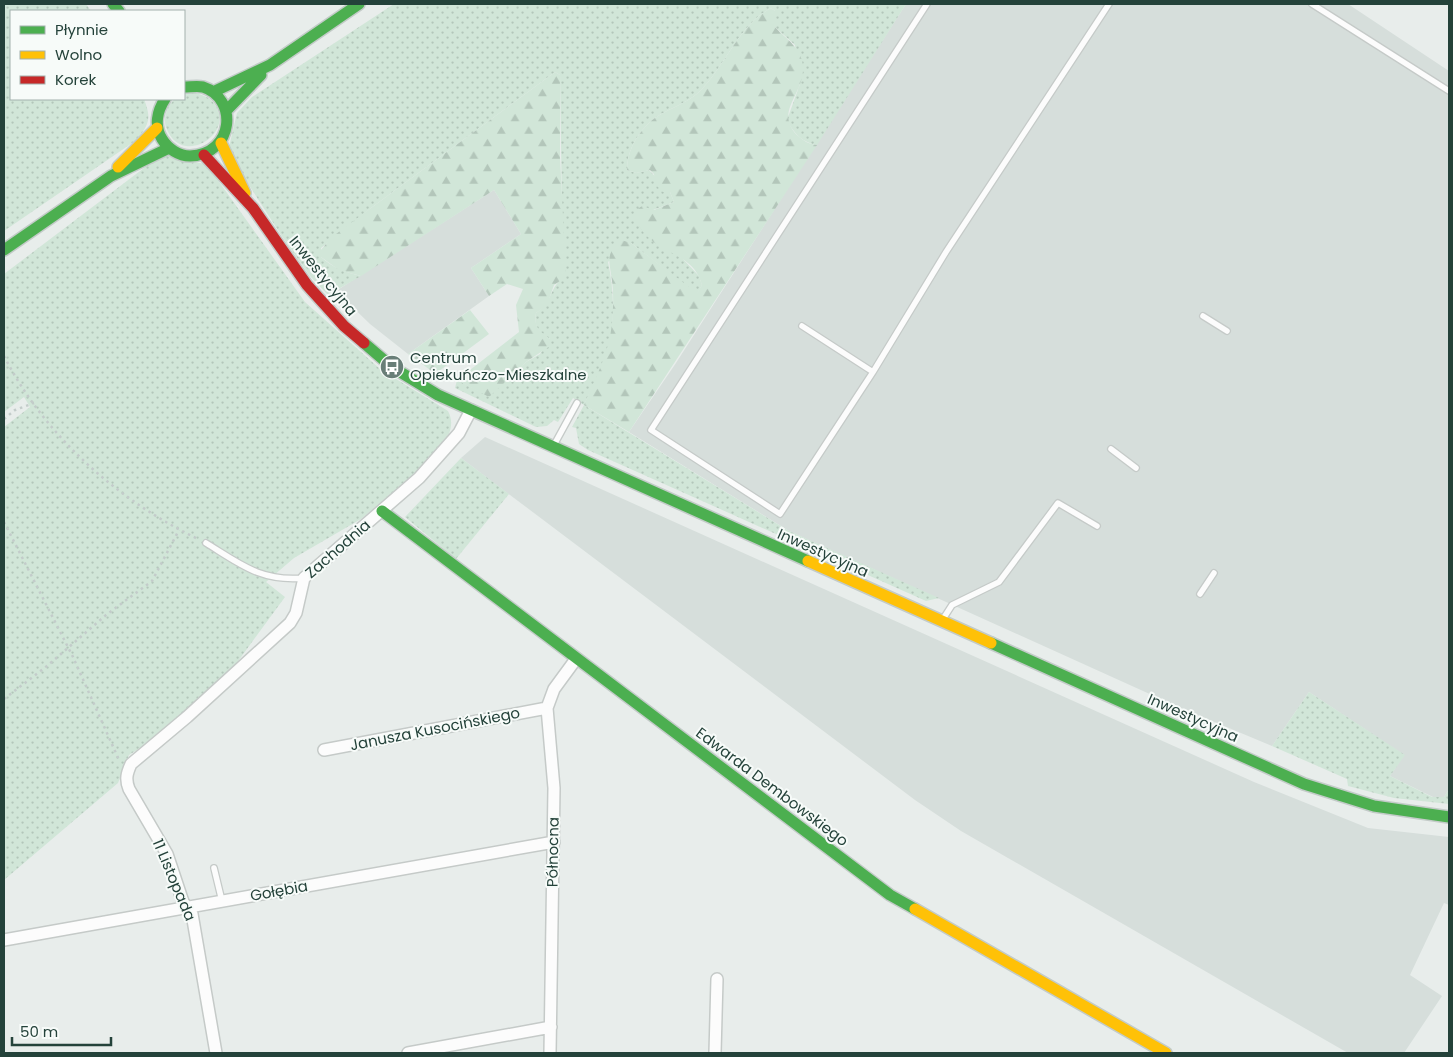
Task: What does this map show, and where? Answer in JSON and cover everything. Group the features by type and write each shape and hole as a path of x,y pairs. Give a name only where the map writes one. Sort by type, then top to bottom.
{"street":[{"path":"214,92 270,65 359,4"},
{"path":"226,110 270,65"},
{"path":"164,100 158,113 157,128 169,148 189,156 204,155 221,142 227,127 226,110 214,92 200,86 185,86"},
{"path":"111,176 157,128"},
{"name":"Inwestycyjna","path":"221,142 252,208"},
{"path":"4,250 111,176 169,148"},
{"name":"Inwestycyjna","path":"204,155 252,208 307,285 344,326 371,351 406,377 471,410 1304,784 1374,806 1449,817"},
{"name":"Zachodnia","path":"127,772 131,764 187,717 292,620 296,613 304,578 419,478 459,433 471,410"},
{"name":"Edwarda Dembowskiego","path":"382,512 905,905 1166,1053"},
{"name":"Północna","path":"550,1053 554,788 547,708 554,688 576,659"},
{"name":"Janusza Kusocińskiego","path":"324,750 547,708"},
{"name":"11 Listopada","path":"127,772 126,780 129,789 167,854 182,902 192,914 216,1053"},
{"name":"Gołębia","path":"4,940 554,842"},
{"path":"715,1053 717,979"},
{"path":"408,1053 550,1027"}],"lane":[{"path":"927,4 651,430 780,514 873,372 946,252 1108,4"},
{"path":"1312,4 1449,91"},
{"path":"1203,316 1227,331"},
{"path":"802,326 873,372"},
{"path":"553,447 577,403"},
{"path":"1111,449 1136,468"},
{"path":"941,622 952,604 999,582 1058,503 1097,526"},
{"path":"206,543 251,571 284,580 304,578"},
{"path":"1200,594 1214,573"},
{"path":"214,868 222,901"}],"path":[{"path":"4,356 14,375 34,403 70,447 101,477 179,530 206,543"},
{"path":"4,419 15,410 34,403"},
{"path":"4,522 68,648 107,735 127,772"},
{"path":"4,699 106,615 152,581 179,530"}],"shaded area":[{"path":"906,4 1348,4 1449,71 1449,789 1444,797 1433,797 1390,776 1404,755 1309,692 1272,746 1174,705 789,531 629,432 676,363"},
{"path":"494,190 521,234 471,268 489,296 408,354 370,324 336,291"},
{"path":"485,437 1254,782 1368,828 1449,837 1449,905 1444,903 1410,975 1442,996 1404,1053 1348,1053 961,831 915,800 461,458"}],"green space":[{"path":"4,4 86,4 90,10 10,10 10,100 144,100 148,111 147,124 138,139 4,231"},
{"path":"394,4 906,4 817,145 799,137 787,120 800,84 795,45 775,27 775,11 771,8 749,25 717,71 699,92 687,101 659,115 643,130 635,140 630,151 627,170 636,173 649,170 670,192 674,202 653,210 669,250 682,258 699,276 702,285 697,294 631,243 608,262 612,283 613,316 609,348 601,370 584,405 573,398 558,422 554,420 547,426 536,427 455,388 457,380 489,396 526,362 540,354 550,339 542,334 536,326 536,313 548,300 563,277 560,75 555,72 371,208 321,248 321,257 330,264 361,276 328,295 309,275 281,235 238,168 229,147 237,113 252,97"},
{"path":"771,8 775,11 775,27 793,44 802,60 802,77 789,110 788,118 797,135 804,141 817,145 629,432 584,405 601,366 610,335 613,286 609,259 612,250 621,240 631,243 697,293 702,285 693,267 655,243 640,226 634,214 636,210 642,206 654,210 674,202 670,192 663,192 655,184 654,174 650,170 636,173 627,170 630,151 647,125 699,92 717,71 749,25"},
{"path":"555,72 560,75 560,157 566,277 554,285 547,305 536,313 537,326 550,339 550,346 526,362 489,397 457,380 519,332 516,305 523,289 507,284 489,296 471,268 521,234 494,190 361,276 339,270 321,257 320,251 332,237"},
{"path":"193,92 205,96 211,100 219,112 219,123 214,133 206,141 195,146 184,146 174,140 165,123 165,116 170,105 174,100 185,100 185,94"},
{"path":"166,155 204,164 212,172 305,302 380,369 448,411 451,419 451,428 449,434 414,474 361,519 294,558 266,582 285,597 233,668 153,740 129,755 118,783 4,880 4,427 30,407 24,397 4,412 4,274 148,165"},
{"path":"470,310 489,334 439,371 433,372 408,354"},
{"path":"584,405 789,531 939,598 926,601 588,450 579,444 576,428 572,427"},
{"path":"461,458 509,494 456,559 405,517"},
{"path":"1309,692 1405,755 1390,776 1432,797 1444,797 1449,789 1449,804 1394,798 1348,786 1347,779 1272,746"}],"traffic: fast":[{"path":"113,4 118,10"},
{"path":"213,92 270,65 359,4"},
{"path":"226,111 261,75"},
{"path":"164,100 158,114 157,124 164,143 182,155 190,156 205,153 216,146 223,136 227,125 226,113 222,102 214,93 203,87 185,87"},
{"path":"4,250 111,176 169,148"},
{"path":"364,343 392,367 438,395 808,561"},
{"path":"382,511 890,895 915,909"},
{"path":"991,643 1304,784 1374,806 1449,817"}],"traffic: slow":[{"path":"118,167 157,128"},
{"path":"221,143 245,193"},
{"path":"808,561 991,643"},
{"path":"915,909 1166,1053"}],"traffic: jam":[{"path":"204,155 253,208 307,285 344,326 364,343"}],"place":[{"name":"Centrum Opiekuńczo-Mieszkalne","path":"392,367"}]}
